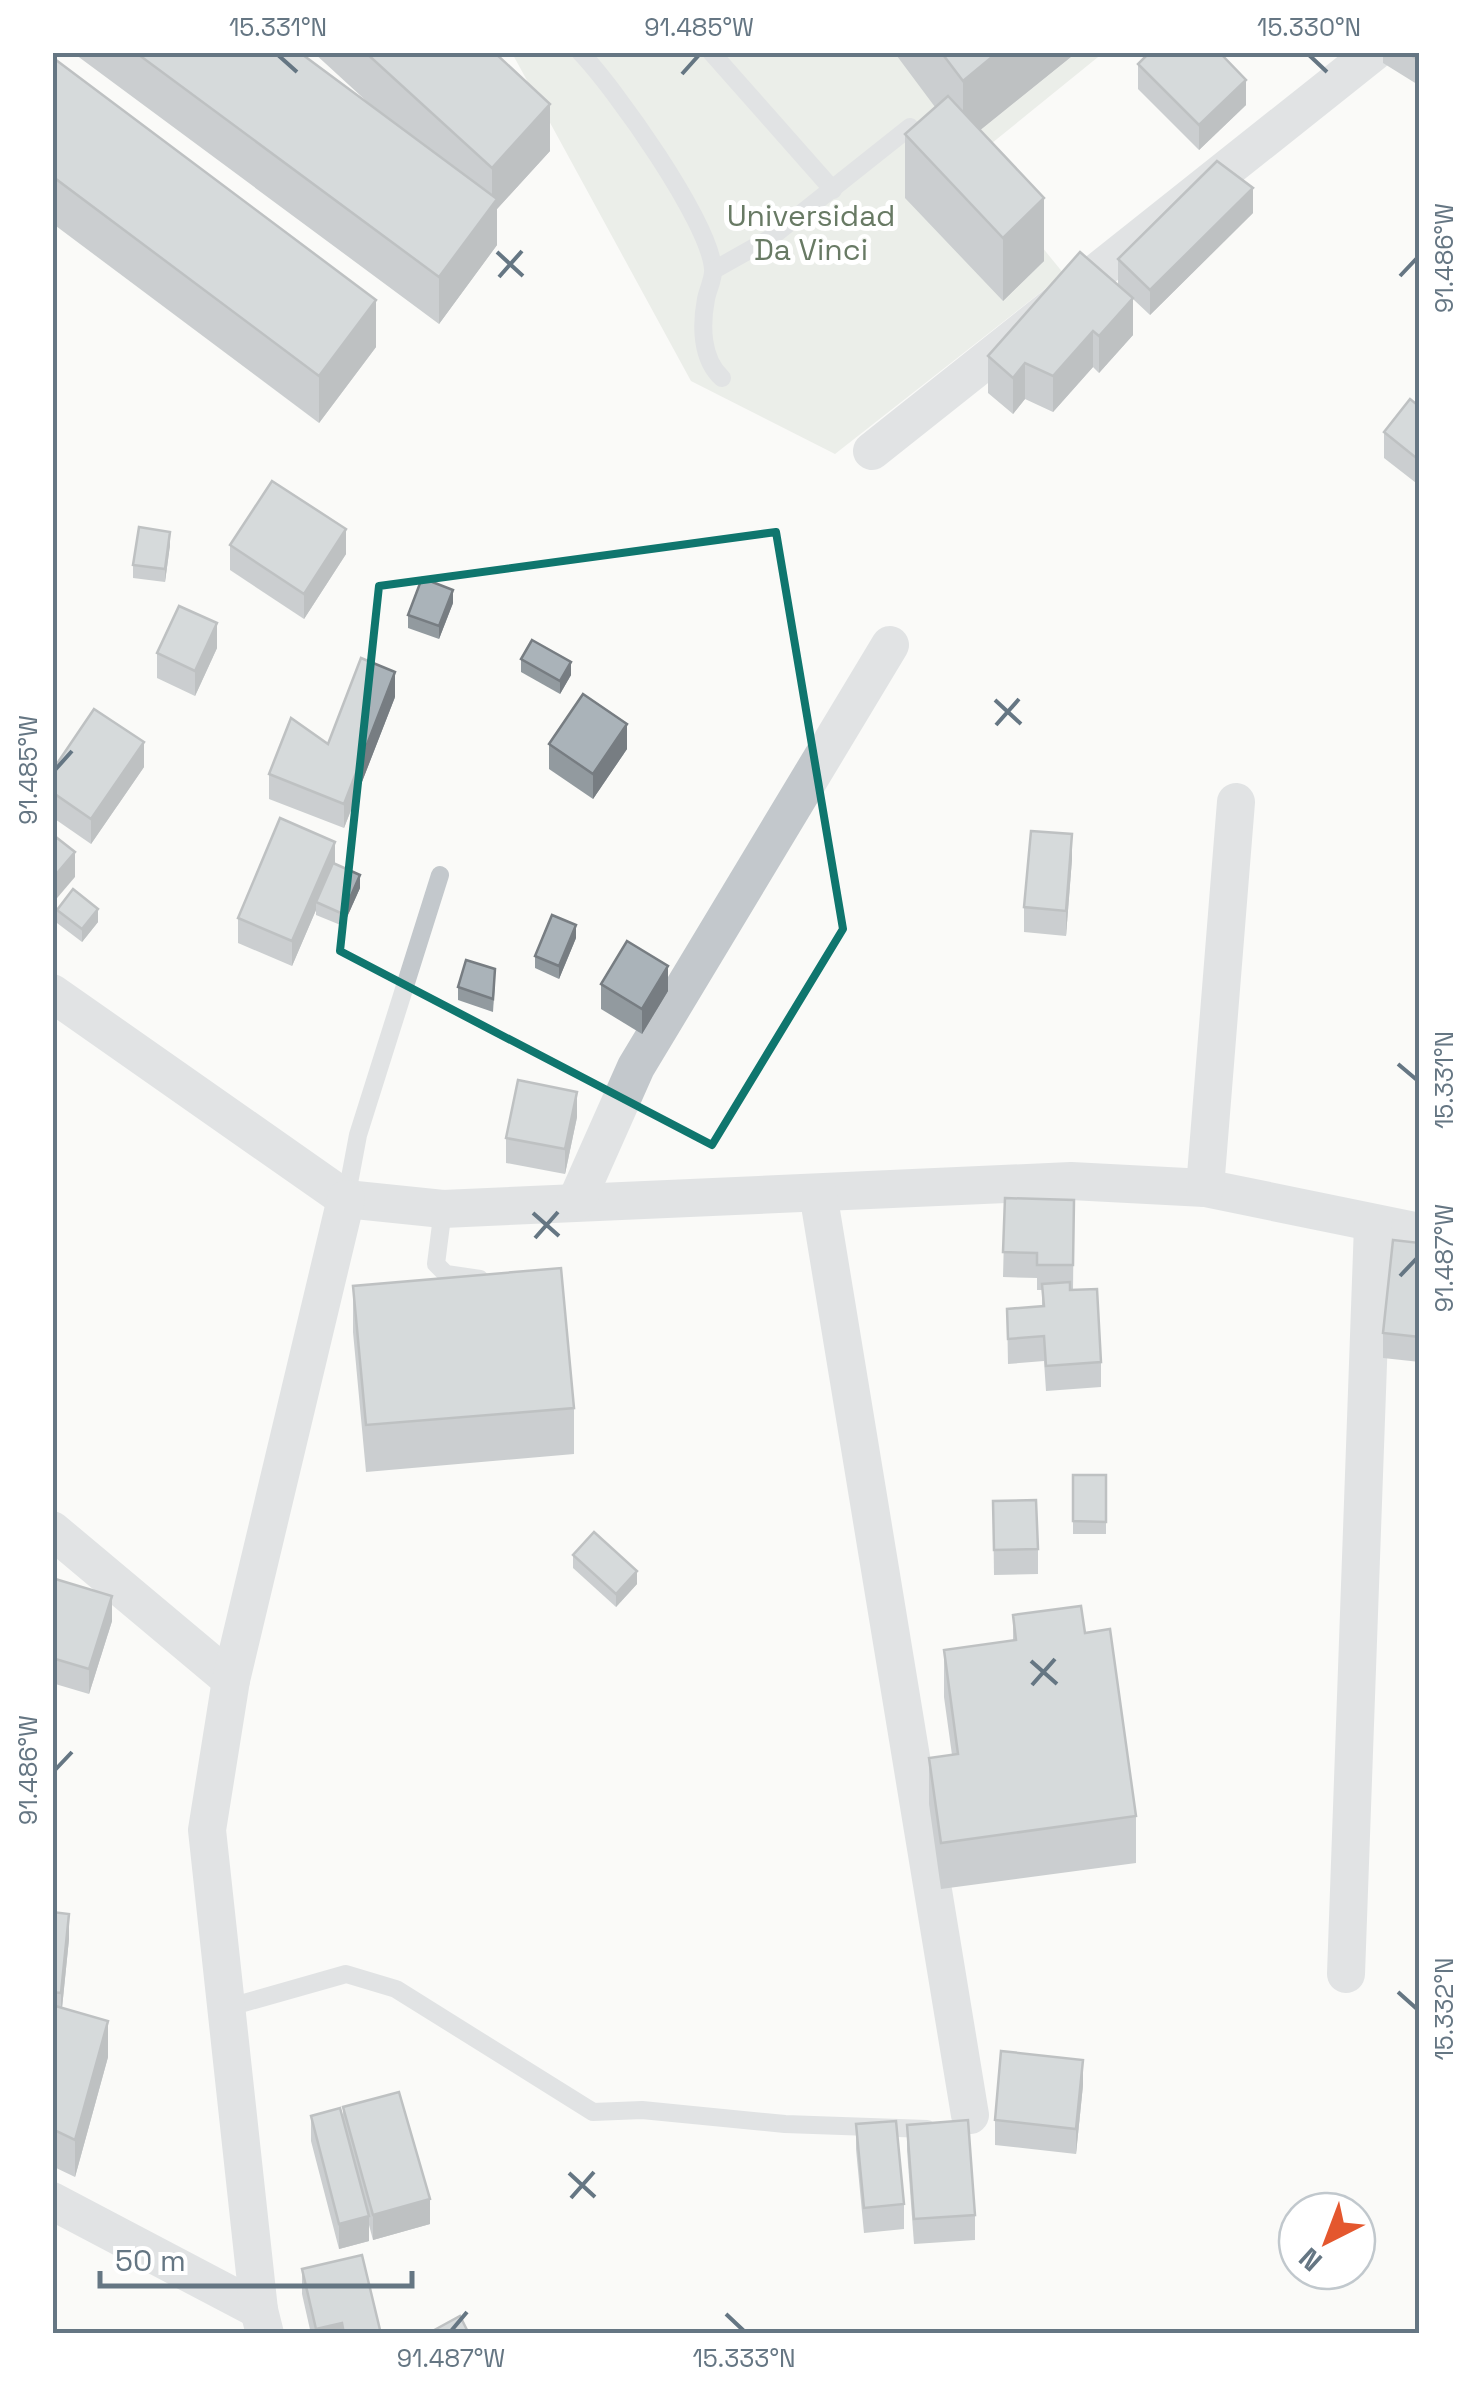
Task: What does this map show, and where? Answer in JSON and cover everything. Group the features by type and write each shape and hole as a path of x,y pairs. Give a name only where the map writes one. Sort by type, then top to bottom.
{"street":[{"path":"872,450 1374,52"},
{"path":"576,1202 636,1067 890,645"},
{"path":"1205,1188 1236,802"},
{"path":"52,993 346,1199 443,1209 1071,1181 1205,1188 1420,1232"},
{"path":"818,1193 955,2125"},
{"path":"262,2322 206,1830 231,1680 346,1199"},
{"path":"1346,1974 1372,1225"},
{"path":"52,1530 231,1680"},
{"path":"52,2201 262,2322"}],"lane":[{"path":"580,52 623,106 695,218 714,270 706,297 705,343 711,368 722,378"},
{"path":"712,52 833,190"},
{"path":"714,270 769,239 910,127"},
{"path":"346,1199 358,1135 440,875"},
{"path":"443,1209 436,1264 446,1274 468,1280 504,1278"},
{"path":"226,2008 346,1974 396,1988 593,2112 642,2110 785,2124 955,2125"}],"highlighted area":[{"path":"776,532 843,929 712,1145 340,951 379,586"}],"green space":[{"name":"Universidad Da Vinci","path":"512,53 1103,53 971,160 1064,274 835,454 691,381"}],"building":[{"path":"135,52 299,52 497,199 439,277"},
{"path":"365,52 494,52 550,104 492,168"},
{"path":"941,52 998,52 963,81"},
{"path":"1150,52 1219,52 1246,80 1199,125 1138,64"},
{"path":"1406,52 1420,52 1420,61"},
{"path":"52,57 376,300 319,376 52,176"},
{"path":"948,96 1044,198 1003,238 905,134"},
{"path":"1217,161 1253,188 1150,290 1118,259"},
{"path":"1080,252 1133,298 1099,336 1093,331 1053,376 1025,363 1013,378 988,356"},
{"path":"1410,399 1420,407 1420,461 1384,432"},
{"path":"272,481 346,529 304,594 230,545"},
{"path":"139,527 170,532 165,569 133,565"},
{"path":"422,578 453,590 439,626 408,615"},
{"path":"179,606 217,623 195,671 157,653"},
{"path":"532,640 571,662 560,681 521,659"},
{"path":"361,658 395,672 344,804 269,774 291,718 328,744"},
{"path":"583,694 627,724 593,774 549,744"},
{"path":"94,709 144,742 91,819 52,792 52,771"},
{"path":"280,818 335,842 292,941 238,918"},
{"path":"1031,831 1072,834 1066,911 1024,907"},
{"path":"52,834 75,852 52,879"},
{"path":"333,863 360,875 343,914 316,902"},
{"path":"73,889 98,909 82,929 57,910"},
{"path":"552,915 576,925 559,966 535,956"},
{"path":"627,941 668,966 642,1009 601,984"},
{"path":"466,960 495,969 493,999 458,987"},
{"path":"518,1080 577,1092 565,1149 506,1138"},
{"path":"1005,1198 1074,1200 1073,1265 1037,1265 1037,1253 1003,1252"},
{"path":"1393,1240 1420,1243 1420,1337 1383,1333"},
{"path":"561,1268 574,1408 366,1425 353,1286"},
{"path":"1070,1282 1070,1290 1097,1289 1101,1362 1046,1366 1044,1336 1008,1339 1007,1309 1044,1306 1042,1284"},
{"path":"1073,1475 1106,1475 1106,1522 1073,1521"},
{"path":"1036,1500 1038,1549 994,1550 993,1501"},
{"path":"594,1532 637,1571 616,1594 573,1555"},
{"path":"52,1578 112,1596 89,1669 52,1658"},
{"path":"1081,1606 1085,1633 1110,1629 1136,1816 941,1843 929,1758 958,1754 944,1650 1016,1640 1013,1615"},
{"path":"52,1912 69,1914 61,1993 52,1992"},
{"path":"52,2005 108,2021 75,2140 52,2129"},
{"path":"1001,2051 1083,2060 1076,2129 995,2120"},
{"path":"399,2092 430,2199 373,2215 343,2107"},
{"path":"340,2108 369,2216 339,2224 311,2116"},
{"path":"968,2120 975,2215 914,2219 907,2125"},
{"path":"896,2121 904,2204 864,2208 856,2124"},
{"path":"362,2255 381,2334 344,2334 342,2323 316,2329 302,2269"},
{"path":"460,2316 469,2334 427,2334"}]}
